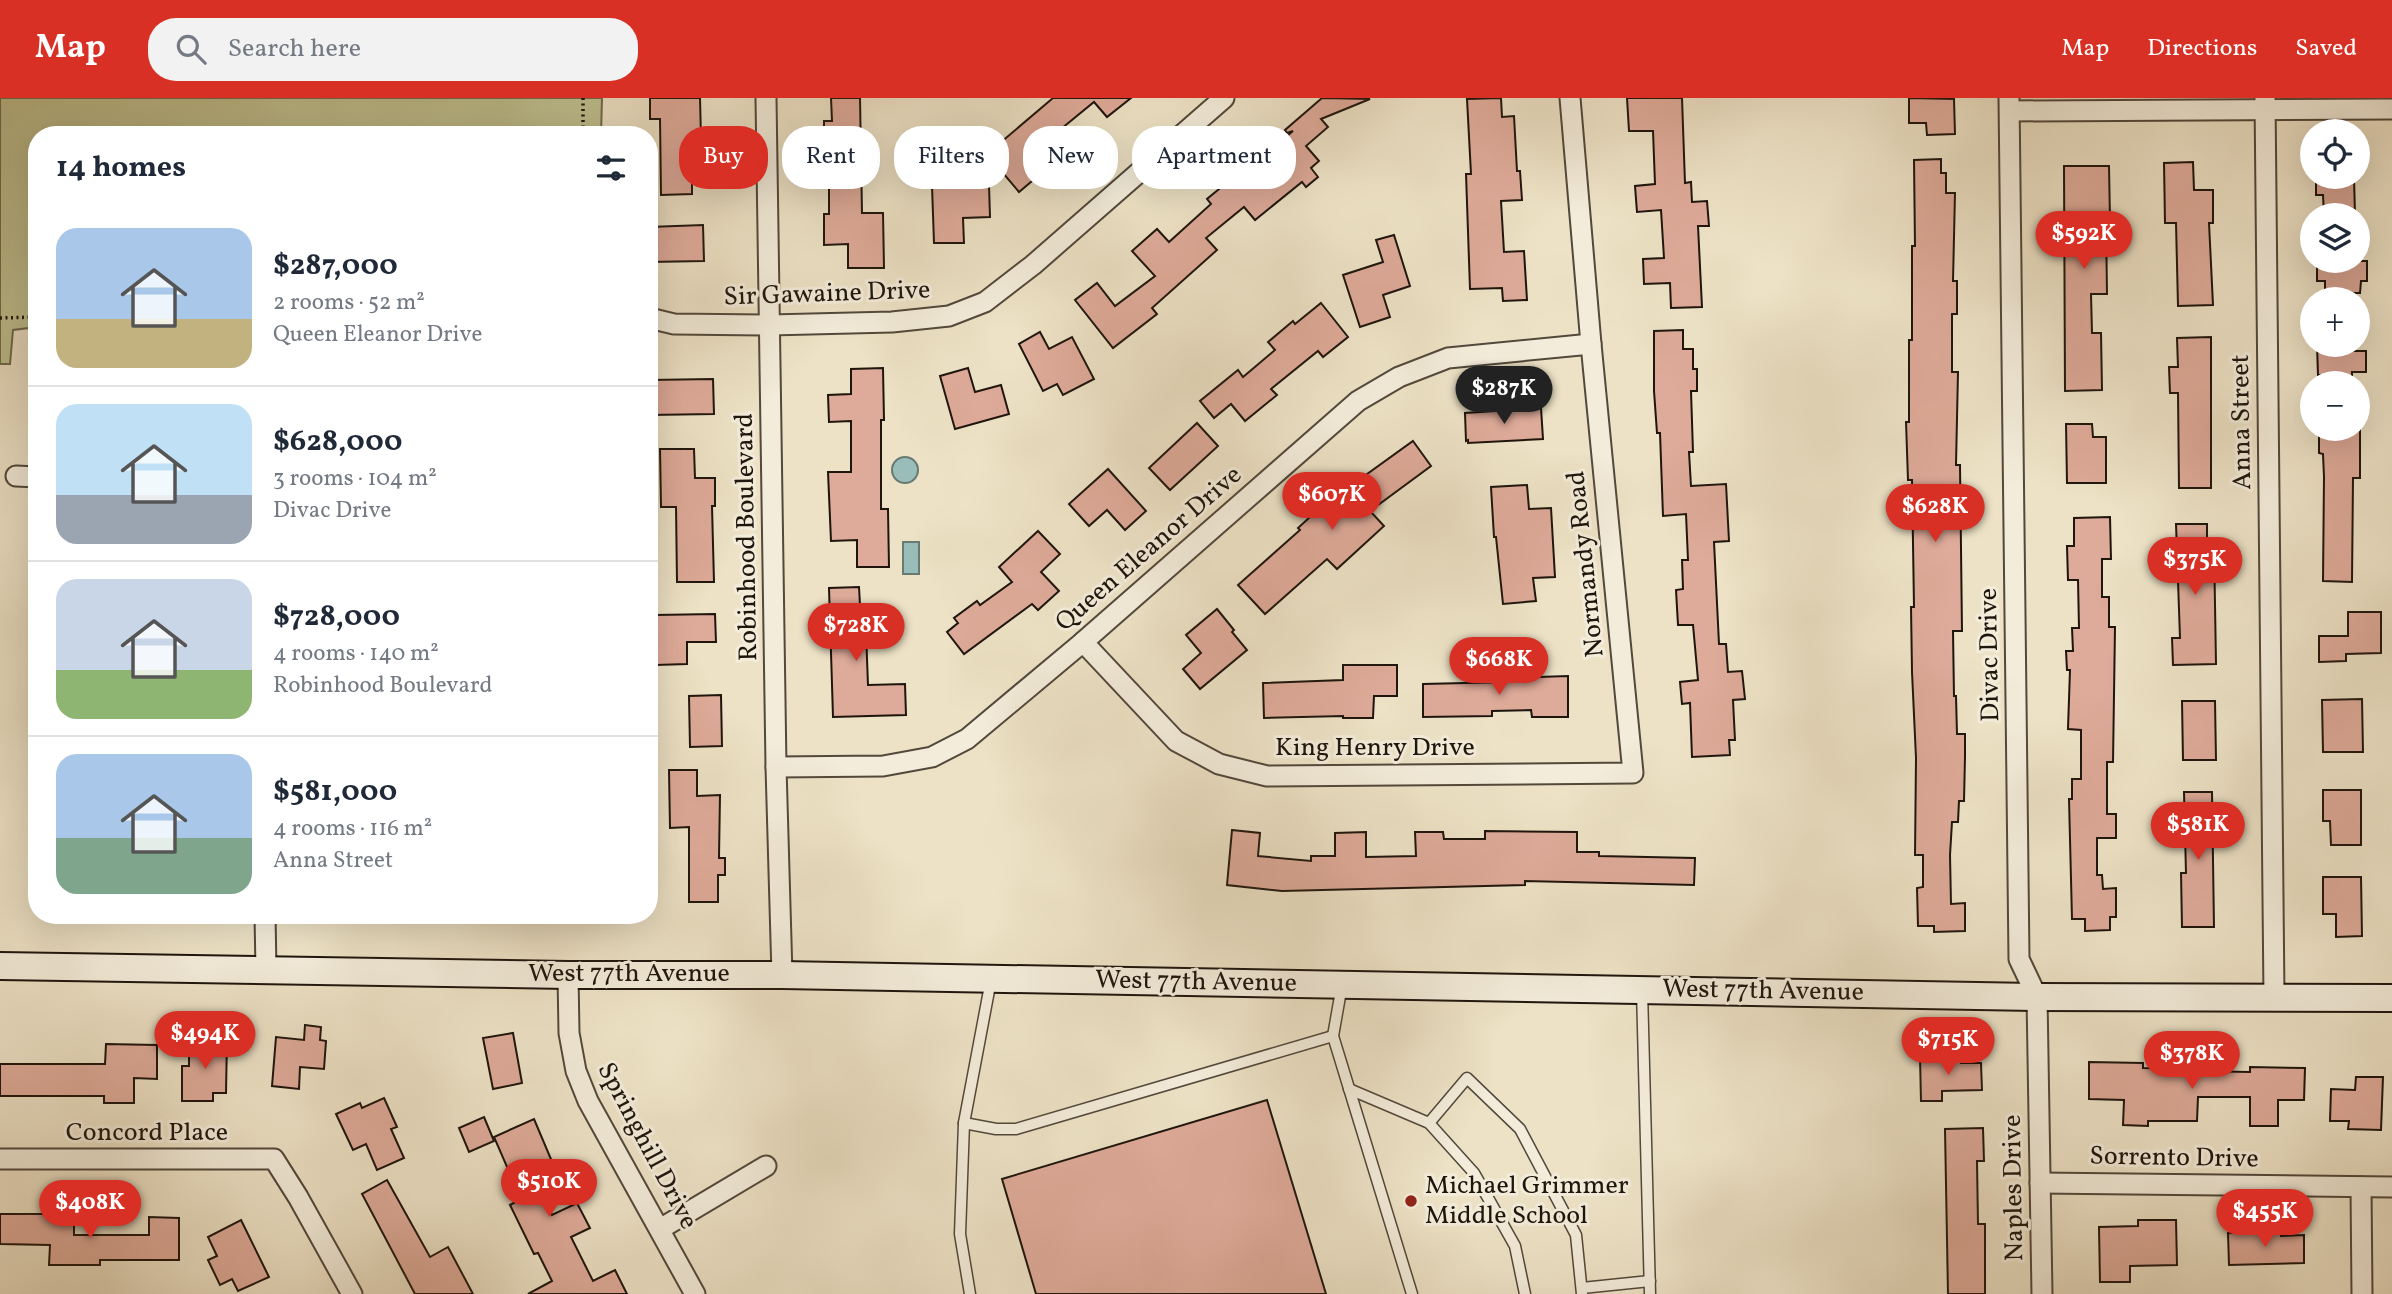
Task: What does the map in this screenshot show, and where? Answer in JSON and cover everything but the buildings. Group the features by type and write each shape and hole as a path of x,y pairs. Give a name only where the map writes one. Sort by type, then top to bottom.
{"street":[{"name":"Robinhood Boulevard","path":"766,98 776,767 782,975"},
{"name":"Sir Gawaine Drive","path":"658,320 674,324 770,325 892,322 949,316 985,302 1033,265 1224,98"},
{"name":"Normandy Road","path":"1570,98 1633,774"},
{"path":"2010,105 2265,105 2392,109"},
{"name":"Divac Drive","path":"2010,105 2019,959 2037,997"},
{"name":"Anna Street","path":"2265,105 2274,997"},
{"name":"Queen Eleanor Drive","path":"776,767 883,766 932,757 967,739 1083,642 1358,401 1399,377 1448,358 1591,344"},
{"path":"16,476 28,477"},
{"name":"King Henry Drive","path":"1083,642 1176,741 1219,764 1267,776 1633,774"},
{"path":"265,924 266,970"},
{"name":"West 77th Avenue","path":"0,966 568,975 991,978 2037,997 2392,998"},
{"name":"Springhill Drive","path":"568,975 569,1033 576,1071 588,1101 695,1294"},
{"name":"Naples Drive","path":"2037,997 2042,1294"},
{"name":"Concord Place","path":"0,1158 274,1159 352,1294"},
{"path":"660,1230 766,1166"},
{"name":"Sorrento Drive","path":"2040,1183 2392,1187"},
{"path":"2361,1186 2362,1294"}],"lane":[{"path":"970,1294 960,1234 964,1123 991,978"},
{"path":"1342,984 1333,1036 1412,1294"},
{"path":"1642,989 1650,1294"},
{"path":"964,1123 996,1129 1016,1129 1333,1036"},
{"path":"1429,1123 1467,1078 1520,1129 1576,1235 1582,1291 1650,1281"},
{"path":"1349,1089 1429,1123 1474,1173 1516,1246 1525,1294"}],"path":[{"path":"583,98 583,126"},
{"path":"0,318 28,317"}],"green space":[{"path":"0,98 602,98 601,126 28,126 28,328 13,330 10,364 0,364"}],"water":[{"path":"905,457 914,461 918,470 914,479 905,483 896,479 892,470 896,461"},
{"path":"903,542 919,542 919,574 903,574"}],"place":[{"name":"Michael Grimmer Middle School","path":"1411,1201"}]}
